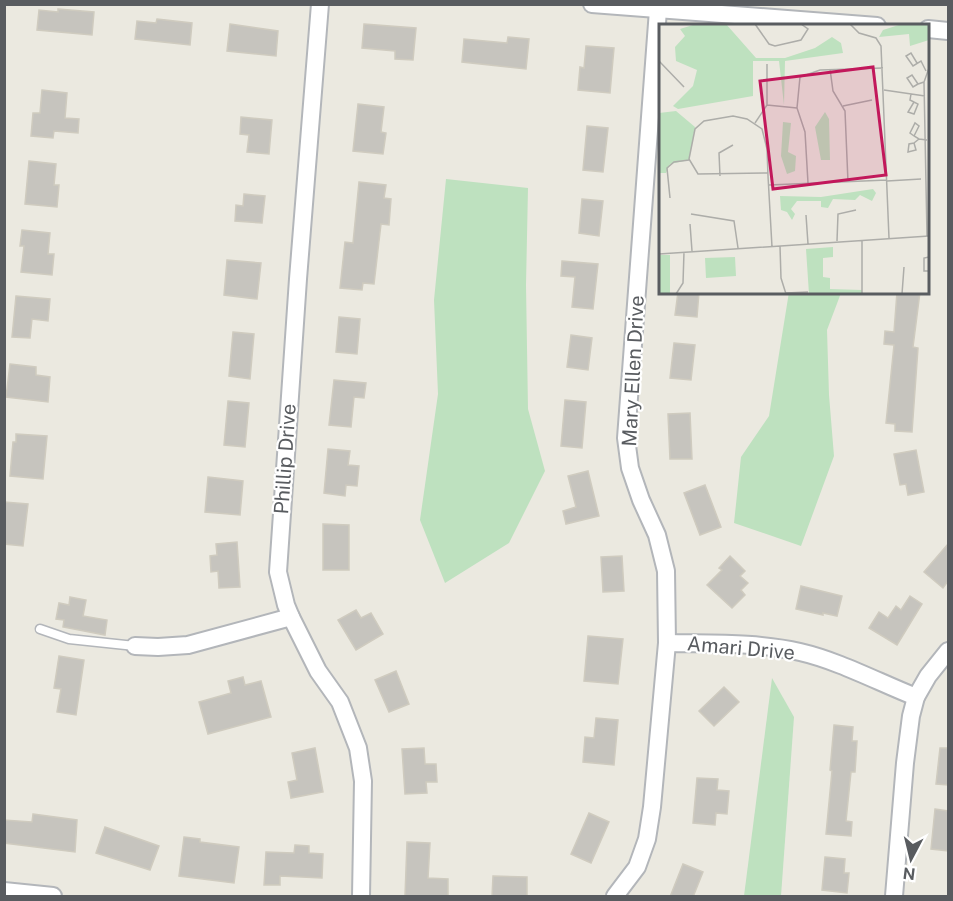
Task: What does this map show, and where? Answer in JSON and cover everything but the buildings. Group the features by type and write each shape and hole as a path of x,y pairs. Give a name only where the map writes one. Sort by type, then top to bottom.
{"street":[{"name":"Phillip Drive","path":"320,4 278,572 291,617 318,671 340,702 358,748 363,781 361,897"},
{"path":"592,4 850,24"},
{"name":"Mary Ellen Drive","path":"615,897 637,867 647,839 667,643 666,571 657,536 630,468 626,438 658,10"},
{"path":"929,29 948,31"},
{"path":"135,646 188,645 291,617"},
{"name":"Amari Drive","path":"667,643 748,645 798,652 817,657 916,697"},
{"path":"894,897 911,716 916,697 928,676 948,651"},
{"path":"4,891 53,897"}],"lane":[{"path":"40,629 69,639 135,646"}],"green space":[{"path":"446,179 528,188 526,285 528,409 545,471 509,543 445,583 420,520 438,394 434,300"},
{"path":"789,294 841,294 827,330 834,456 801,546 734,523 741,457 769,416"},
{"path":"772,678 794,717 781,896 744,896"}]}
